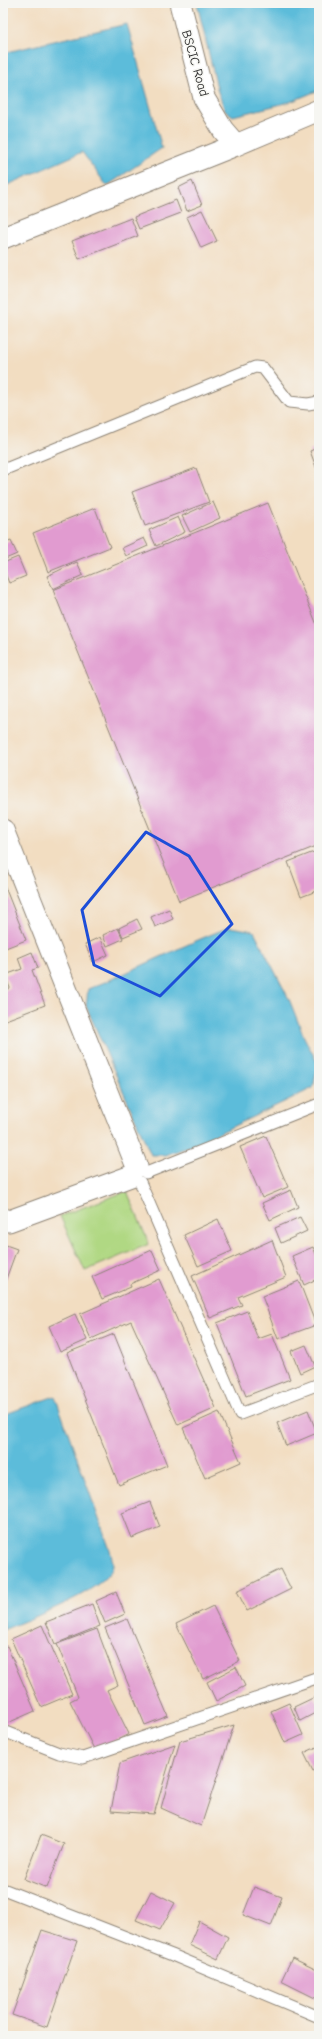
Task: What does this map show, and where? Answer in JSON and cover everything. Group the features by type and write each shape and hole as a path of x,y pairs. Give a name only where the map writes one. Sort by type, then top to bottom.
{"street":[{"name":"BSCIC Road","path":"180,3 204,98 223,130 236,145"},
{"path":"3,238 236,145 319,110"},
{"path":"3,830 138,1175 9,1221 3,1219"}],"lane":[{"path":"3,470 255,367 263,368 289,402 308,404 319,402"},
{"path":"319,1104 138,1175 240,1414 319,1384"},
{"path":"3,1731 59,1753 83,1758 319,1677"},
{"path":"3,1889 172,1955 319,2016"}],"highlighted area":[{"path":"146,832 189,856 232,924 160,996 94,965 82,910"}],"green space":[{"path":"127,1191 149,1244 85,1271 60,1216"}],"water":[{"path":"197,3 319,3 319,90 290,102 233,116 225,110 218,92"},
{"path":"127,24 162,148 107,186 82,152 3,187 3,53"},
{"path":"230,927 254,931 289,999 304,1037 318,1064 313,1088 192,1146 165,1155 151,1155 86,1006 88,989"},
{"path":"55,1396 110,1550 113,1565 109,1574 98,1584 83,1594 47,1612 3,1630 3,1415"}],"building":[{"path":"192,181 202,205 187,211 178,188"},
{"path":"176,200 181,213 139,229 134,217"},
{"path":"202,210 217,241 201,248 187,217"},
{"path":"131,218 138,236 79,259 72,241"},
{"path":"319,447 319,475 310,451"},
{"path":"196,468 209,502 145,526 132,492"},
{"path":"213,502 220,518 190,532 182,516"},
{"path":"268,503 319,630 319,845 179,901 53,590"},
{"path":"95,508 110,547 48,572 33,533"},
{"path":"178,517 185,532 156,546 149,530"},
{"path":"144,538 148,546 126,556 122,548"},
{"path":"11,541 17,554 3,560 3,544"},
{"path":"18,557 26,576 9,583 3,568 3,563"},
{"path":"77,562 83,575 53,589 47,576"},
{"path":"319,850 319,890 301,897 288,862"},
{"path":"3,882 26,940 3,949"},
{"path":"169,909 173,919 155,927 151,917"},
{"path":"137,919 142,929 123,937 119,928"},
{"path":"118,928 123,939 107,946 103,935"},
{"path":"100,937 108,955 93,962 85,944"},
{"path":"32,952 38,968 32,970 45,1005 3,1021 3,991 10,988 5,975 22,969 18,958"},
{"path":"266,1136 288,1187 262,1198 240,1147"},
{"path":"291,1190 298,1207 270,1220 262,1203"},
{"path":"300,1217 307,1231 281,1243 275,1228"},
{"path":"218,1219 232,1251 198,1266 184,1235"},
{"path":"272,1240 286,1277 238,1297 242,1305 210,1318 192,1276"},
{"path":"3,1244 17,1249 3,1287"},
{"path":"313,1247 319,1261 319,1278 304,1285 292,1256"},
{"path":"152,1250 161,1270 130,1284 131,1287 102,1299 92,1277"},
{"path":"159,1279 216,1408 178,1425 131,1321 91,1339 80,1314"},
{"path":"299,1281 316,1325 278,1339 262,1296"},
{"path":"247,1311 258,1339 272,1334 290,1379 246,1396 217,1323"},
{"path":"75,1314 87,1340 60,1352 49,1326"},
{"path":"114,1334 167,1465 119,1485 67,1353"},
{"path":"306,1345 315,1366 300,1373 291,1351"},
{"path":"308,1410 317,1433 286,1446 277,1423"},
{"path":"219,1412 241,1462 205,1478 183,1428"},
{"path":"150,1502 160,1527 132,1538 122,1513"},
{"path":"281,1569 291,1589 247,1611 237,1591"},
{"path":"116,1592 125,1614 105,1623 96,1601"},
{"path":"92,1604 100,1626 55,1644 46,1622"},
{"path":"213,1606 240,1661 203,1679 176,1624"},
{"path":"127,1619 168,1716 145,1725 105,1628"},
{"path":"42,1625 72,1694 41,1707 11,1639"},
{"path":"97,1629 118,1685 107,1690 129,1734 95,1751 70,1701 78,1697 57,1644"},
{"path":"7,1646 35,1711 3,1725 3,1647"},
{"path":"236,1667 245,1686 216,1701 207,1682"},
{"path":"315,1697 319,1704 319,1711 300,1721 294,1707"},
{"path":"289,1703 303,1735 285,1743 271,1711"},
{"path":"234,1725 201,1826 161,1808 180,1741"},
{"path":"175,1744 154,1814 111,1811 120,1763"},
{"path":"319,1746 319,1768 313,1771 304,1753"},
{"path":"41,1835 64,1844 47,1888 24,1879"},
{"path":"254,1887 282,1897 271,1926 243,1915"},
{"path":"151,1891 175,1903 160,1930 136,1920"},
{"path":"199,1921 228,1937 218,1959 189,1945"},
{"path":"42,1930 77,1941 47,2027 12,2015"},
{"path":"292,1958 319,1971 319,2000 281,1981"}]}
